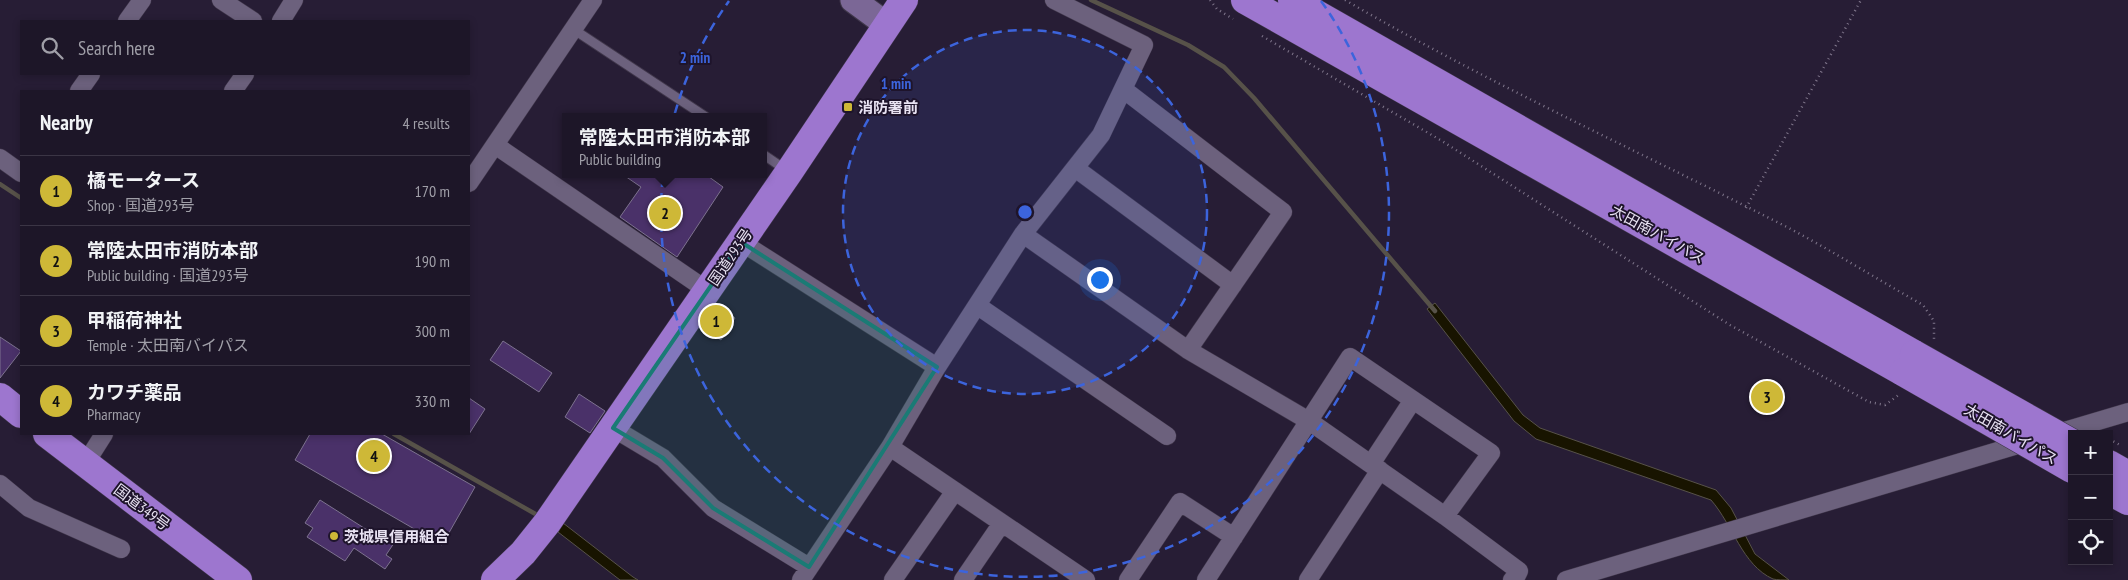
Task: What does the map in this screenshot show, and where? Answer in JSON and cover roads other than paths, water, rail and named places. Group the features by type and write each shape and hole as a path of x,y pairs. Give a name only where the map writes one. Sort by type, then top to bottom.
{"highway":[{"name":"国道293号","path":"494,580 523,553 547,523 708,291 904,0"},
{"name":"太田南バイパス","path":"1245,0 1909,363 2068,441"},
{"name":"太田南バイパス","path":"1292,0 1909,363 2068,466"},
{"path":"0,397 20,413"},
{"name":"国道349号","path":"48,435 238,580"},
{"path":"2113,466 2128,474"},
{"path":"2113,492 2128,501"}],"street":[{"path":"128,20 142,0"},
{"path":"221,0 251,20"},
{"path":"282,20 294,0"},
{"path":"470,182 593,0"},
{"path":"853,0 887,25"},
{"path":"613,428 663,458 713,508 805,574 890,447 937,367 1023,234 1101,135 1144,45 1054,0"},
{"path":"79,90 90,75"},
{"path":"1123,89 1283,212 1188,350"},
{"path":"495,145 708,291"},
{"path":"0,158 20,172"},
{"path":"1075,168 1233,285"},
{"path":"1023,234 1188,350 1309,421 1376,467 1519,571 1515,579 1512,580"},
{"path":"740,242 937,367"},
{"path":"978,306 1167,436"},
{"path":"1206,580 1350,357 1491,453 1445,516"},
{"path":"1308,580 1376,467 1413,400"},
{"path":"1566,580 2128,412"},
{"path":"85,464 103,435"},
{"path":"890,447 1086,580"},
{"path":"0,484 29,508 121,549"},
{"path":"893,580 955,491"},
{"path":"1128,580 1180,502 1234,537"},
{"path":"963,580 1002,523"}],"lane":[{"path":"573,29 700,113"},
{"path":"767,157 789,172"}],"waterway":[{"path":"1091,0 1188,45 1224,67 1254,98 1435,311"},
{"path":"0,184 20,197"},
{"path":"396,435 539,516"}],"place":[{"name":"消防署前","path":"848,107"},
{"name":"常陸太田市消防本部","path":"665,213"},
{"name":"橘モータース","path":"716,321"},
{"name":"甲稲荷神社","path":"1767,397"},
{"name":"カワチ薬品","path":"374,456"},
{"name":"茨城県信用組合","path":"334,536"}]}
